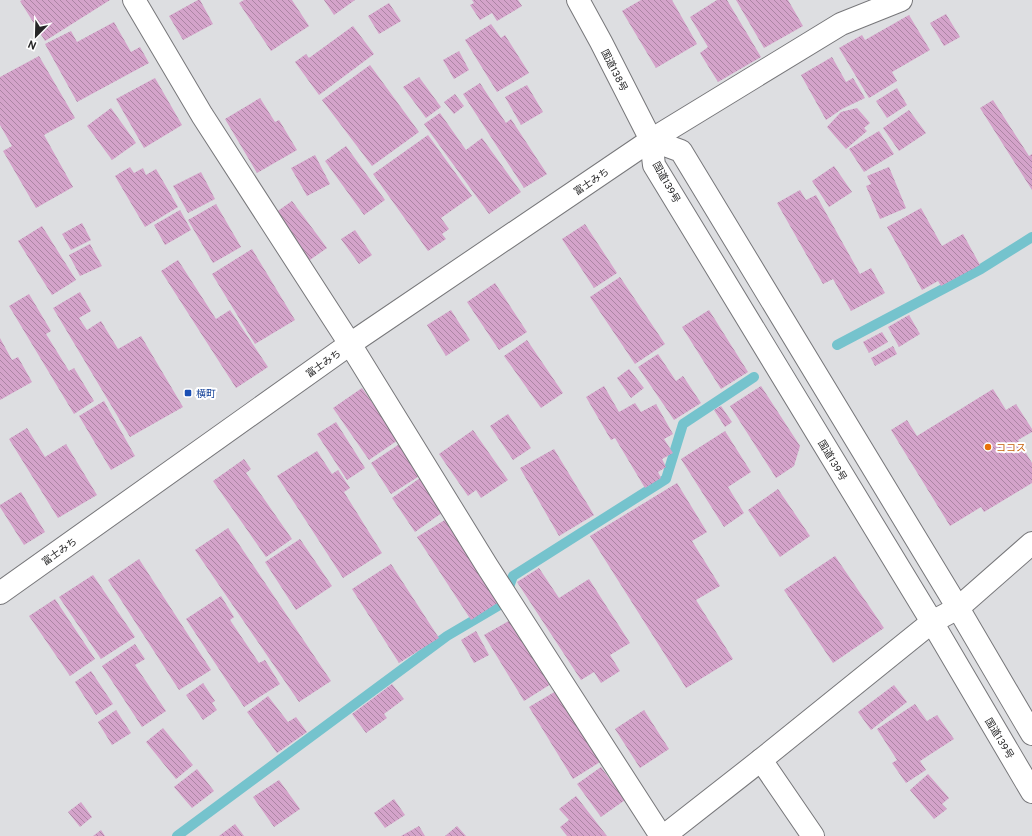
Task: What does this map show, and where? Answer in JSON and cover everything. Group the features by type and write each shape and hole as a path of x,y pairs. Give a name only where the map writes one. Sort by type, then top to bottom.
{"main road":[{"path":"134,0 202,115 350,344 487,566 663,836 762,760 932,622 958,608 1032,543"},
{"name":"国道138号","path":"578,0 651,140"},
{"name":"富士みち","path":"0,593 350,344 651,140 841,24 901,0"},
{"name":"国道139号","path":"1032,734 958,608 681,150 651,140 654,164 932,622 1032,792"},
{"path":"762,760 813,836"}],"building":[{"path":"110,0 45,41 20,1"},
{"path":"200,0 213,24 183,40 169,16"},
{"path":"244,0 292,0 309,26 271,51 239,3"},
{"path":"324,0 355,0 334,15"},
{"path":"472,0 518,0 522,6 497,21 492,13 480,20 470,5 474,3"},
{"path":"641,0 672,0 697,44 656,68 622,11"},
{"path":"717,0 727,0 761,57 718,82 700,53 708,47 690,17"},
{"path":"736,0 788,0 803,26 764,48"},
{"path":"389,3 401,21 379,34 368,16"},
{"path":"946,14 960,37 944,46 930,23"},
{"path":"909,15 930,50 892,72 897,81 869,98 839,48 862,35 865,40"},
{"path":"114,22 131,52 140,47 149,63 77,102 45,44 71,31 77,42"},
{"path":"491,24 501,38 505,35 529,73 497,92 465,40"},
{"path":"353,26 374,54 319,95 295,62 306,54 309,58"},
{"path":"459,51 469,70 454,79 443,60"},
{"path":"39,56 75,118 44,135 73,187 36,208 3,151 12,146 0,125 0,77"},
{"path":"832,57 846,82 853,78 865,98 842,109 826,120 801,75"},
{"path":"370,65 419,132 372,166 322,100"},
{"path":"419,77 441,107 426,118 403,87"},
{"path":"155,78 182,125 144,148 116,99"},
{"path":"480,83 506,123 511,119 547,174 524,188 463,94"},
{"path":"527,85 543,112 521,125 505,97"},
{"path":"897,88 907,105 887,118 876,101"},
{"path":"455,94 464,106 454,114 444,102"},
{"path":"260,98 275,122 279,120 297,150 257,173 225,119"},
{"path":"993,100 1029,156 1032,154 1032,190 980,108"},
{"path":"111,108 136,143 112,160 87,126"},
{"path":"857,108 870,123 864,128 867,131 846,149 827,127 841,112"},
{"path":"909,110 926,133 899,151 883,128"},
{"path":"440,113 466,150 482,138 521,192 489,214 424,124"},
{"path":"879,131 894,154 864,172 849,149"},
{"path":"428,135 472,196 441,218 449,229 442,234 446,239 428,251 373,174"},
{"path":"346,146 385,200 364,215 325,161"},
{"path":"315,155 330,184 307,196 291,168"},
{"path":"834,166 852,192 829,207 812,181"},
{"path":"130,167 134,173 143,168 146,175 156,169 178,207 145,227 115,176"},
{"path":"889,167 906,208 880,219 866,186 871,184 867,176"},
{"path":"201,172 215,199 188,213 173,186"},
{"path":"800,190 806,200 816,195 860,274 871,268 885,293 851,311 833,279 823,284 777,203"},
{"path":"292,201 327,248 307,262 272,215"},
{"path":"216,204 241,247 213,263 188,220"},
{"path":"921,208 942,246 963,234 980,265 941,286 938,281 922,290 887,227"},
{"path":"180,210 191,230 165,245 154,225"},
{"path":"82,223 91,240 71,250 62,234"},
{"path":"585,224 617,273 594,288 562,239"},
{"path":"42,226 76,280 52,295 18,241"},
{"path":"355,230 372,255 359,264 341,239"},
{"path":"90,244 102,266 80,276 69,255"},
{"path":"252,249 295,320 255,344 212,274"},
{"path":"178,260 216,319 230,310 268,367 236,388 161,271"},
{"path":"620,277 665,344 635,364 590,297"},
{"path":"495,283 527,332 499,350 467,302"},
{"path":"80,292 91,311 79,318 87,330 101,321 118,349 141,336 183,407 130,437 53,308"},
{"path":"29,294 51,331 46,334 69,371 74,368 94,401 74,414 9,306"},
{"path":"451,310 470,340 446,356 427,325"},
{"path":"709,310 748,372 721,389 682,327"},
{"path":"909,315 920,334 899,347 888,327"},
{"path":"882,332 888,342 869,353 863,342"},
{"path":"0,338 12,360 18,357 32,382 0,400"},
{"path":"527,340 563,393 541,408 504,356"},
{"path":"893,346 897,354 875,366 871,358"},
{"path":"658,354 676,381 683,376 701,403 674,420 638,367"},
{"path":"629,369 644,388 631,398 617,378"},
{"path":"604,386 619,412 635,403 641,412 656,404 673,434 664,439 673,453 662,459 666,467 658,472 661,478 645,488 615,438 611,440 586,397"},
{"path":"761,386 800,446 794,466 776,478 730,406"},
{"path":"362,388 398,440 369,460 333,408"},
{"path":"993,389 1006,410 1016,404 1032,429 1032,432 1018,440 1032,463 1032,483 984,512 981,507 950,526 891,430 907,420 917,436"},
{"path":"104,401 135,456 111,470 79,416"},
{"path":"721,406 732,422 725,427 714,410"},
{"path":"508,414 531,448 513,460 490,426"},
{"path":"336,422 365,468 347,480 317,434"},
{"path":"27,428 45,457 66,444 97,495 58,518 9,439"},
{"path":"473,430 508,480 481,498 476,490 468,496 439,454"},
{"path":"725,431 751,472 728,487 744,513 724,527 681,459"},
{"path":"401,443 421,475 391,494 371,463"},
{"path":"554,449 594,515 559,536 520,468"},
{"path":"317,451 332,474 338,470 350,488 344,492 382,553 343,578 277,476"},
{"path":"244,459 251,469 246,473 292,539 266,557 213,481"},
{"path":"420,478 443,512 415,532 392,498"},
{"path":"677,483 707,532 692,541 720,586 696,600 733,659 686,688 590,536"},
{"path":"778,489 810,536 780,557 748,510"},
{"path":"21,492 45,532 24,545 0,507 0,505"},
{"path":"448,518 502,600 471,620 417,537"},
{"path":"228,528 331,681 299,702 195,550"},
{"path":"300,539 332,586 296,610 265,562"},
{"path":"835,556 884,628 833,663 784,590"},
{"path":"139,559 211,670 179,690 108,580"},
{"path":"391,564 439,638 399,663 352,589"},
{"path":"539,568 559,598 589,579 630,643 610,655 620,671 601,683 594,672 581,680 517,582"},
{"path":"93,575 135,637 101,659 59,597"},
{"path":"221,596 234,617 230,620 259,663 265,660 280,684 244,707 186,619"},
{"path":"55,599 95,659 70,676 29,616"},
{"path":"512,619 551,684 524,701 484,635"},
{"path":"476,631 489,655 474,663 461,640"},
{"path":"135,644 145,659 135,665 166,711 142,727 102,666"},
{"path":"91,671 113,704 96,715 75,682"},
{"path":"203,683 215,701 212,703 217,710 203,720 186,695"},
{"path":"392,684 404,699 384,714 387,718 366,733 352,714"},
{"path":"894,685 907,702 871,730 858,712"},
{"path":"556,691 600,762 573,779 529,707"},
{"path":"268,696 288,722 296,717 307,732 277,753 247,712"},
{"path":"915,704 927,721 937,715 954,739 920,761 926,770 906,783 892,763 897,760 877,729"},
{"path":"116,710 131,733 112,745 98,722"},
{"path":"644,710 669,749 640,768 615,729"},
{"path":"163,728 193,765 176,779 146,742"},
{"path":"601,767 625,800 601,817 577,784"},
{"path":"197,769 214,791 192,808 174,787"},
{"path":"928,774 949,798 942,804 947,809 934,819 910,790"},
{"path":"279,780 300,809 274,827 253,797"},
{"path":"576,796 607,836 567,836 560,827 569,820 559,809"},
{"path":"394,799 405,815 385,828 374,813"},
{"path":"81,802 92,817 80,827 68,812"},
{"path":"235,824 244,836 219,836"},
{"path":"419,826 425,836 401,836"},
{"path":"457,826 466,836 445,836"},
{"path":"101,830 105,836 93,836"}],"waterway":[{"path":"837,345 981,269 1032,237"},
{"path":"177,836 447,636 503,603 513,576 666,479 683,424 754,377"}],"place":[{"name":"横町","path":"188,393"},
{"name":"ココス","path":"988,447"}]}
